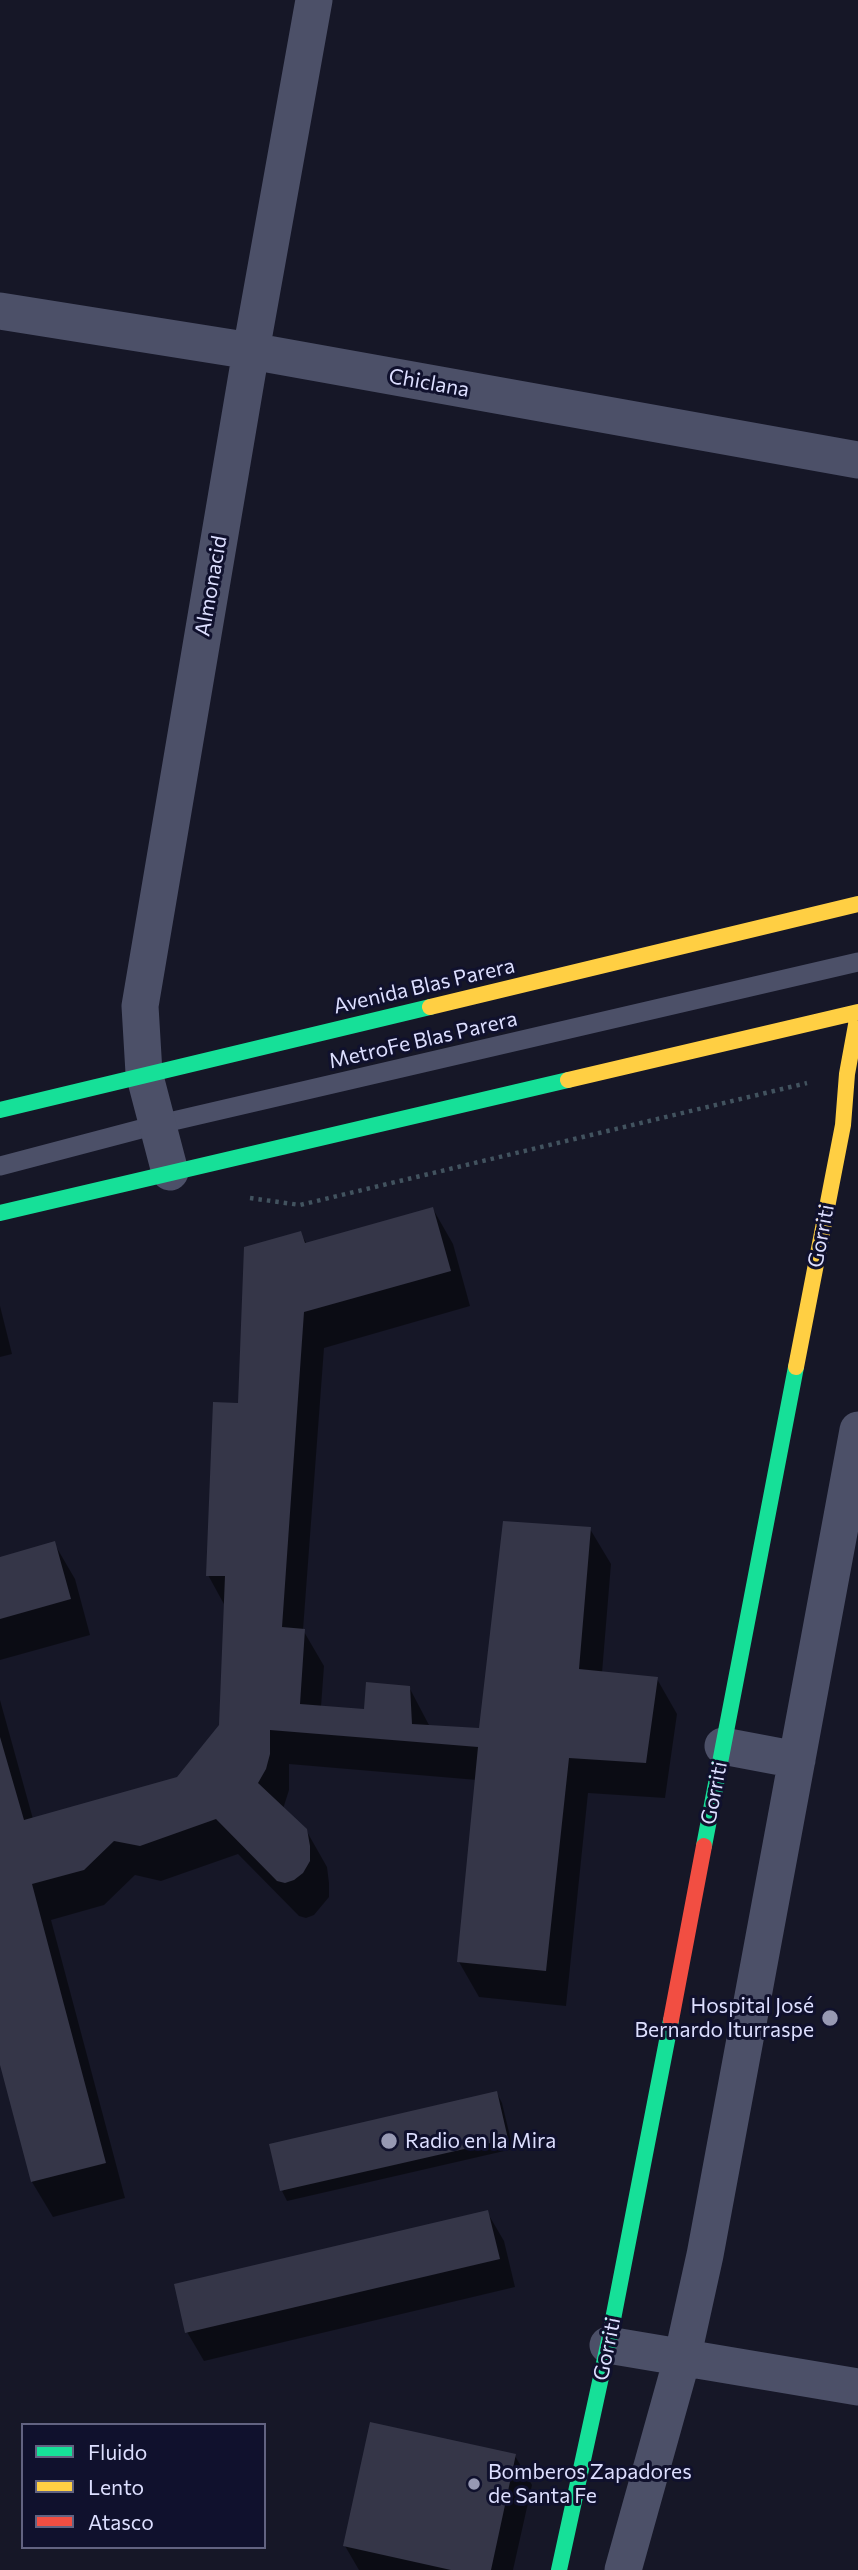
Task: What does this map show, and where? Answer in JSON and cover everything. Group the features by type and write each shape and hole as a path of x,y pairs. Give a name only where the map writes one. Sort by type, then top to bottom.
{"main road":[{"name":"Avenida Blas Parera","path":"0,1110 144,1073 858,904"},
{"name":"Gorriti","path":"559,2570 608,2344 843,1125 847,1074 858,1013"},
{"path":"0,1213 858,1013"}],"street":[{"name":"Almonacid","path":"170,1172 144,1073 139,1006 314,0"},
{"name":"Chiclana","path":"0,311 251,351 858,460"},
{"path":"623,2570 682,2359 707,2241 858,1430"},
{"path":"723,1746 797,1760"},
{"path":"608,2344 682,2359 858,2387"}],"lane":[{"name":"MetroFe Blas Parera","path":"0,1166 156,1125 858,962"}],"path":[{"path":"242,1199 300,1205 847,1074"}],"building":[{"path":"433,1207 451,1271 304,1312 282,1627 305,1629 300,1704 364,1709 366,1682 410,1686 412,1724 479,1728 503,1521 591,1527 579,1669 658,1677 646,1763 569,1758 546,1971 457,1962 478,1747 270,1730 270,1754 258,1783 307,1829 310,1846 310,1861 303,1873 294,1880 285,1883 277,1881 216,1819 140,1846 114,1841 84,1870 32,1884 106,2163 31,2182 0,2065 0,1737 24,1820 177,1777 219,1725 225,1576 206,1576 213,1402 238,1403 244,1247 301,1231 305,1243"},
{"path":"55,1541 71,1599 0,1619 0,1557"},
{"name":"Radio en la Mira","path":"497,2091 508,2139 280,2191 269,2144"},
{"path":"488,2210 500,2259 185,2333 174,2284"},
{"path":"370,2422 516,2454 491,2570 451,2570 343,2546"}],"traffic: fast":[{"path":"0,1110 430,1007"},
{"path":"0,1213 568,1080"},
{"path":"704,1846 796,1367"},
{"path":"559,2570 608,2345 671,2020"}],"traffic: slow":[{"path":"430,1007 858,904"},
{"path":"568,1080 858,1012"},
{"path":"796,1367 843,1125 847,1074 858,1014"}],"traffic: jam":[{"path":"671,2020 704,1846"}],"place":[{"name":"Hospital José Bernardo Iturraspe","path":"830,2018"},
{"name":"Radio en la Mira","path":"389,2141"},
{"name":"Bomberos Zapadores de Santa Fe","path":"474,2484"}]}
